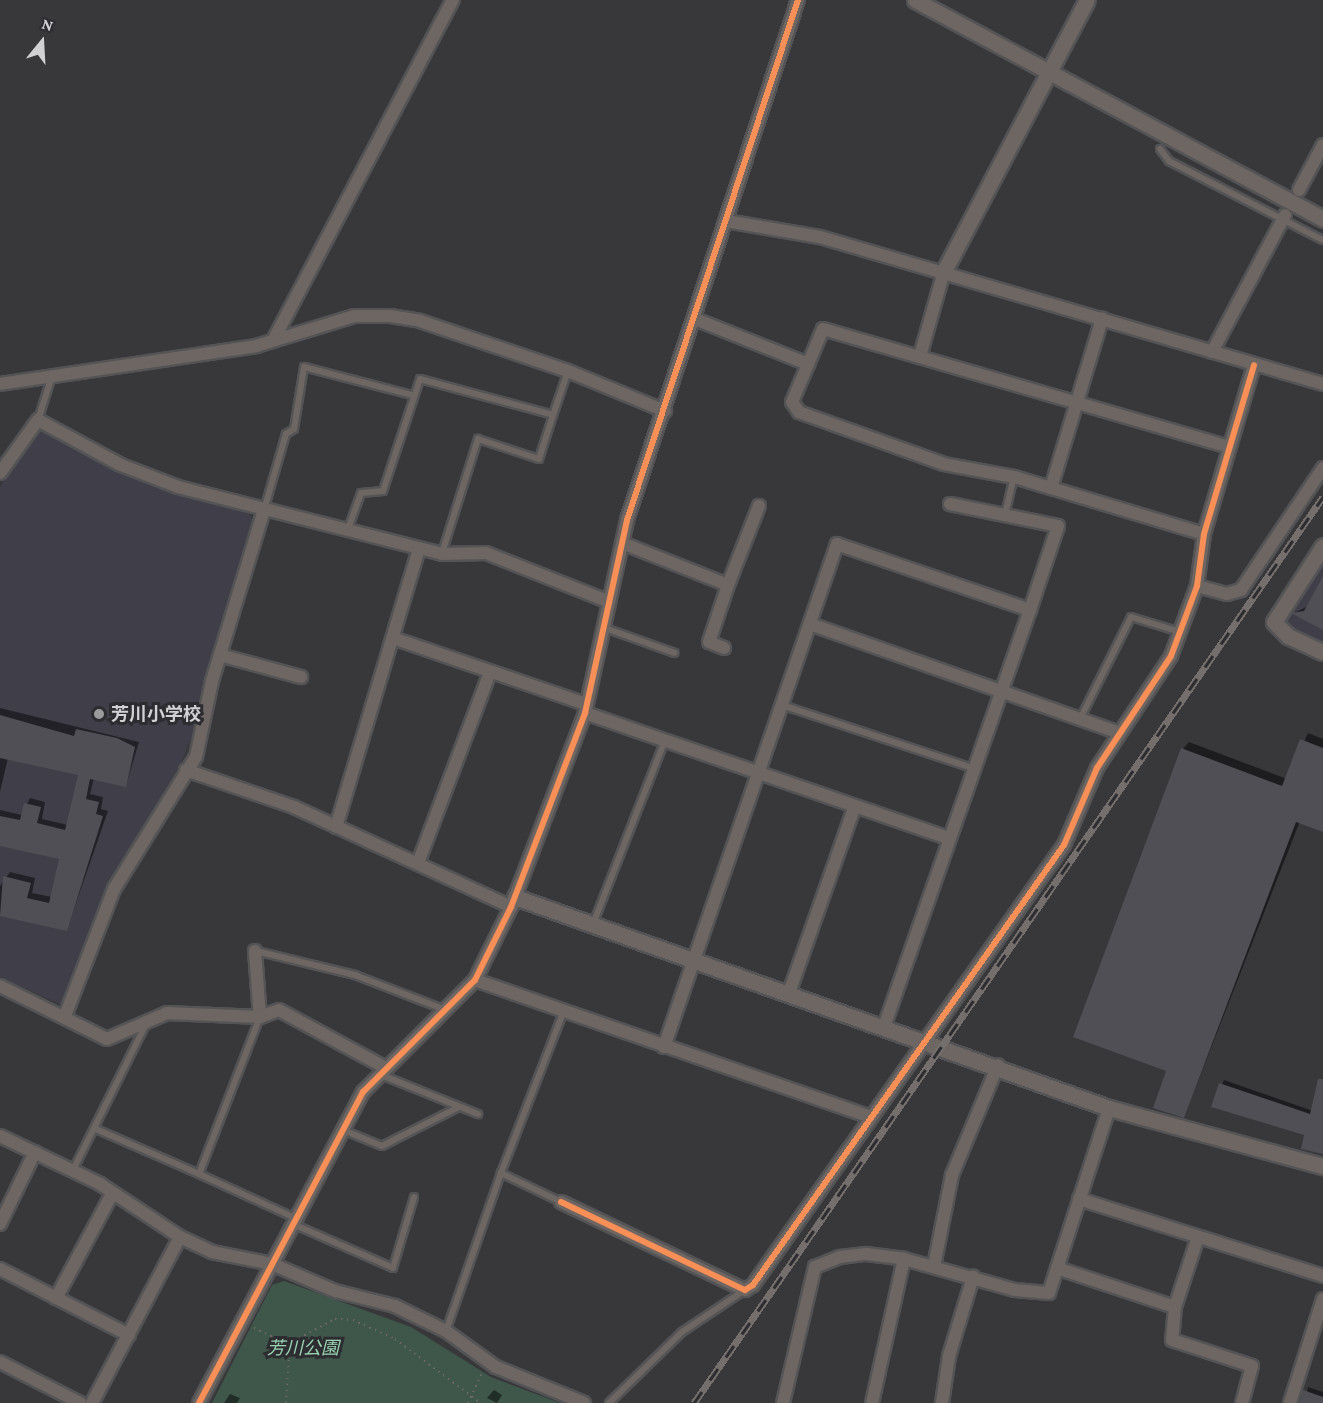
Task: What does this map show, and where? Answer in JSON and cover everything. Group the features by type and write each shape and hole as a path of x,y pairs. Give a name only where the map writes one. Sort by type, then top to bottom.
{"street":[{"path":"274,339 453,0"},
{"path":"198,1403 342,1130 381,1070 475,980 513,902 585,708 622,543 798,0"},
{"path":"915,0 1323,219"},
{"path":"920,356 944,271 1087,0"},
{"path":"1299,190 1323,145"},
{"path":"1212,352 1284,217"},
{"path":"726,221 820,237 944,271 1323,384"},
{"path":"0,384 51,379 274,339 354,316 390,316 568,371 665,411"},
{"path":"695,319 807,364"},
{"path":"1051,488 1102,319"},
{"path":"1204,534 1014,477 944,464 799,412 792,402 823,329 1229,447"},
{"path":"561,1202 745,1290 1064,845 1119,733 1182,632 1197,586 1204,534 1254,365"},
{"path":"0,473 38,420 121,465 178,488 442,554 486,552 607,602"},
{"path":"1197,586 1227,594 1241,590 1323,468"},
{"path":"884,1026 1058,526 950,504"},
{"path":"724,648 709,642 728,585 759,506"},
{"path":"65,1017 114,889 196,757 220,655 264,510"},
{"path":"622,543 728,585"},
{"path":"664,1047 696,960 837,544 1030,610"},
{"path":"1323,546 1274,622 1288,636 1323,651"},
{"path":"336,827 419,548"},
{"path":"810,624 1119,733"},
{"path":"393,638 490,672 665,740 949,838"},
{"path":"220,655 302,676"},
{"path":"418,863 490,672"},
{"path":"186,770 336,827 513,902 592,925 696,960 998,1065 1109,1108 1323,1166"},
{"path":"789,993 855,806"},
{"path":"255,951 260,1017"},
{"path":"475,980 563,1013 870,1117"},
{"path":"0,986 107,1039 167,1013 260,1017 279,1010 381,1070"},
{"path":"934,1266 952,1175 998,1065"},
{"path":"783,1403 815,1267 866,1254 934,1266 1041,1295 1049,1293 1109,1108"},
{"path":"0,1136 73,1170 180,1237 212,1252 272,1264 335,1291 395,1306 446,1330 496,1367 584,1403"},
{"path":"0,1224 35,1152"},
{"path":"56,1298 112,1194"},
{"path":"1079,1199 1323,1276"},
{"path":"92,1403 180,1237"},
{"path":"1198,1237 1175,1307 1172,1340 1252,1366 1242,1403"},
{"path":"872,1403 904,1259"},
{"path":"1057,1268 1175,1307"},
{"path":"0,1269 129,1335"},
{"path":"942,1403 949,1356 973,1277"},
{"path":"1290,1403 1323,1299"},
{"path":"0,1362 80,1403"}],"lane":[{"path":"1160,149 1169,161 1284,217 1323,240"},
{"path":"264,510 286,434 294,429 304,367 412,394"},
{"path":"442,554 478,439 539,459 568,371"},
{"path":"38,420 51,379"},
{"path":"348,529 361,493 383,491 412,394 420,379 553,415"},
{"path":"1005,515 1014,477"},
{"path":"1080,719 1131,617 1182,632"},
{"path":"602,627 675,653"},
{"path":"782,705 973,768"},
{"path":"592,925 665,740"},
{"path":"255,951 355,975 443,1009"},
{"path":"446,1330 501,1173 563,1013"},
{"path":"199,1174 260,1017"},
{"path":"73,1170 96,1129 146,1024"},
{"path":"381,1070 478,1114"},
{"path":"342,1130 382,1146 459,1107"},
{"path":"96,1129 199,1174 393,1268 414,1197"},
{"path":"501,1173 561,1202"},
{"path":"609,1403 682,1332 745,1290"}],"path":[{"path":"286,1403 294,1347 318,1325 353,1320 395,1339 481,1403"},
{"path":"257,1329 294,1347"},
{"path":"468,1403 484,1370"}],"shaded area":[{"name":"芳川小学校","path":"44,431 118,471 248,513 253,519 197,723 182,761 110,883 62,1005 0,977 0,487 36,433"},
{"path":"1323,559 1323,642 1282,622"}],"green space":[{"name":"芳川公園","path":"284,1281 411,1327 491,1377 560,1403 212,1403 272,1285"}],"building":[{"path":"1323,576 1323,630 1291,613 1304,611"},
{"path":"0,715 74,736 76,729 117,738 135,747 126,787 90,779 86,799 99,802 96,814 103,816 67,931 0,916 3,876 31,883 27,898 49,903 59,859 0,846 0,816 20,820 24,803 41,807 37,823 65,830 78,775 0,758"},
{"path":"1300,739 1323,748 1323,832 1296,822 1184,1118 1153,1108 1166,1071 1073,1037 1181,748 1282,786"},
{"path":"1318,1079 1323,1079 1323,1154 1301,1149 1304,1135 1211,1107 1219,1083 1310,1114"},
{"path":"1303,1390 1323,1397 1323,1403 1299,1403"}],"railway":[{"path":"694,1403 1323,497"}],"cycle path":[{"path":"199,1403 363,1092 475,980 511,907 585,713 627,520 798,0"},
{"path":"561,1202 745,1290 753,1285 1064,845 1097,768 1171,656 1197,586 1204,534 1254,365"}],"place":[{"name":"芳川小学校","path":"99,714"}]}
